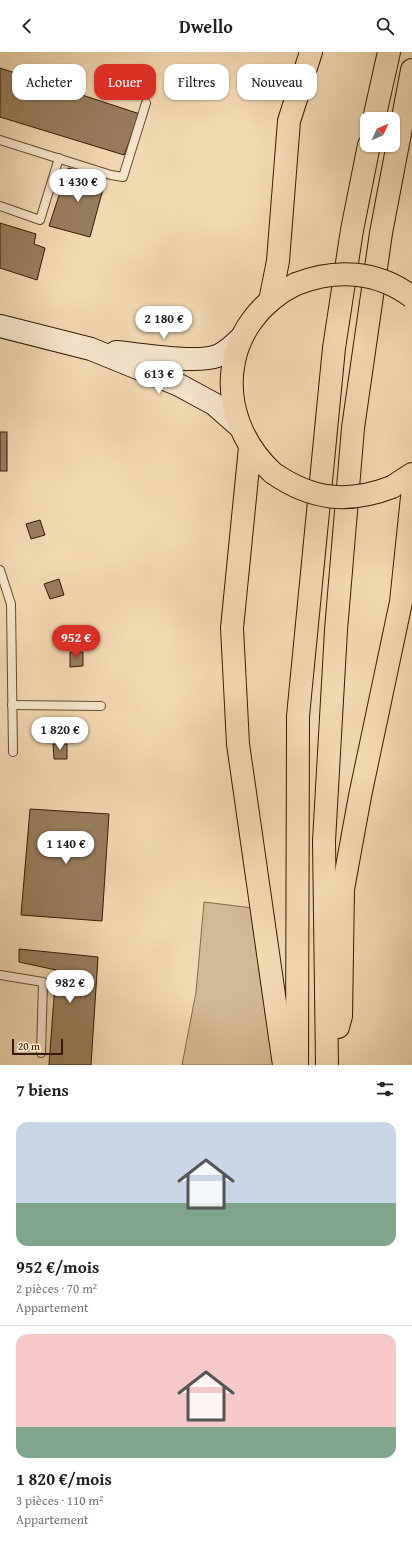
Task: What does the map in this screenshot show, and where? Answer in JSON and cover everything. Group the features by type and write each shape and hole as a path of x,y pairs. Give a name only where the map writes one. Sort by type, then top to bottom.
{"main road":[{"path":"270,301 278,261 289,121 311,52"},
{"path":"376,112 389,52"},
{"path":"328,1065 324,841 336,630 353,428 381,233 412,70"},
{"path":"298,1065 298,716 334,348 352,230 368,152"},
{"path":"412,298 394,286 383,281 358,275 333,274 320,276 287,288 259,312 242,338 233,366 232,381 232,397 239,426 250,447 274,473 297,488 310,493 331,497 352,498 366,496 392,487 412,474"},
{"path":"0,326 91,349 179,385 204,397 225,412 239,426"},
{"path":"91,349 203,359 211,358 225,352 242,338"},
{"path":"250,447 232,628 238,744 284,1065"},
{"path":"328,1065 341,1016 343,889 360,796 401,602 412,497"}],"lane":[{"path":"0,140 123,178 146,103"},
{"path":"0,206 40,220 59,158"},
{"path":"0,570 11,604 13,752"},
{"path":"12,705 102,706"},
{"path":"0,975 43,982 41,1053"}],"shaded area":[{"path":"204,902 253,908 275,1065 182,1065 196,992"}],"building":[{"path":"0,68 12,72 12,100 86,100 86,96 140,114 124,155 0,117"},
{"path":"68,168 106,178 90,237 49,226"},
{"path":"0,223 36,234 34,244 45,248 37,280 0,268"},
{"path":"0,432 7,432 7,471 0,471"},
{"path":"40,520 45,535 31,539 26,524"},
{"path":"59,579 64,595 50,599 44,584"},
{"path":"70,652 83,652 83,666 70,667"},
{"path":"53,744 67,744 67,759 54,759"},
{"path":"30,809 109,814 102,921 21,915"},
{"path":"19,949 98,957 91,1065 49,1065 56,970 19,962"}]}
